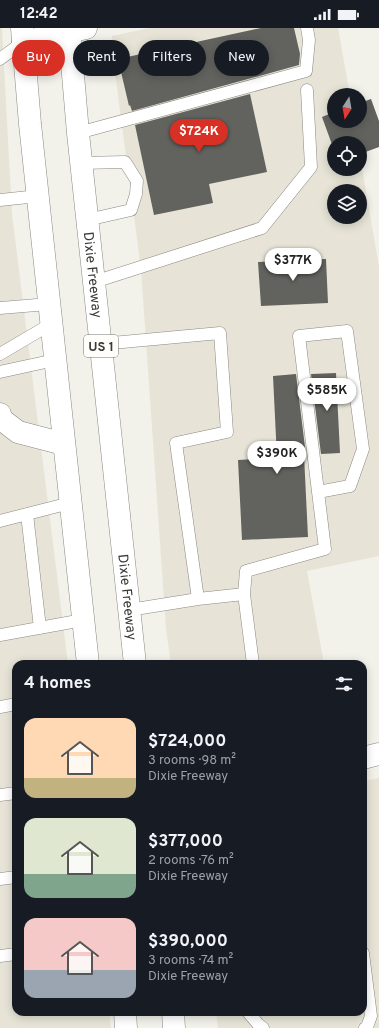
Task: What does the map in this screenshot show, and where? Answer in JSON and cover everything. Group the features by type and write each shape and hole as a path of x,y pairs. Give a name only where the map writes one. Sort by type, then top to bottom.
{"main road":[{"name":"Dixie Freeway","path":"75,29 78,132 135,660"},
{"path":"75,29 23,35 30,124 88,660"},
{"path":"0,414 1,419 18,432 64,444"},
{"path":"367,757 379,754"},
{"path":"125,1016 126,1028"},
{"path":"173,1016 174,1028"}],"lane":[{"path":"78,132 306,71 309,40 307,28"},
{"path":"0,59 23,35"},
{"path":"94,282 262,228 312,167 307,90"},
{"path":"81,163 125,162 137,181 136,194 132,210 87,220"},
{"path":"0,200 38,196"},
{"path":"0,308 50,314"},
{"path":"0,354 50,314"},
{"path":"252,660 244,594 246,571 325,550 299,336 347,332 363,449 350,486 318,492"},
{"path":"101,344 220,333 227,432 176,443 198,600"},
{"path":"0,372 55,360"},
{"path":"0,521 70,503"},
{"path":"27,514 40,628"},
{"path":"129,610 244,594"},
{"path":"0,635 83,620"},
{"path":"0,707 12,705"},
{"path":"0,795 12,794"},
{"path":"0,879 12,878"},
{"path":"0,956 12,954"},
{"path":"365,1028 367,1027 371,1016 367,984"},
{"path":"251,1016 263,1028"}],"shaded area":[{"path":"0,28 2,28 12,214 68,660 12,660 12,1016 110,1016 111,1028 0,1028"},
{"path":"150,28 338,28 349,88 327,88 327,128 334,128 334,136 327,136 327,176 363,176 365,184 327,184 327,224 367,224 367,197 379,267 379,556 307,571 323,660 170,660 166,629 141,269 115,76 130,76 130,40 112,40 112,36"},
{"path":"379,778 379,1028 218,1028 216,1016 367,1016 367,780"}],"building":[{"path":"261,28 294,28 300,54 299,65 269,73 269,40 214,40 214,76 259,76 132,111 130,105 129,106 122,76 130,76 130,56 138,55 138,76 206,76 206,40"},
{"path":"250,94 267,172 209,184 213,203 154,215 135,125"},
{"path":"371,99 379,121 379,147 367,151 367,136 329,136 322,117 327,115 327,128 367,128 367,100"},
{"path":"326,259 328,303 261,306 258,262"},
{"path":"336,373 340,453 321,454 311,374"},
{"path":"296,374 306,455 304,455 308,537 242,540 238,460 277,458 273,376"}]}
